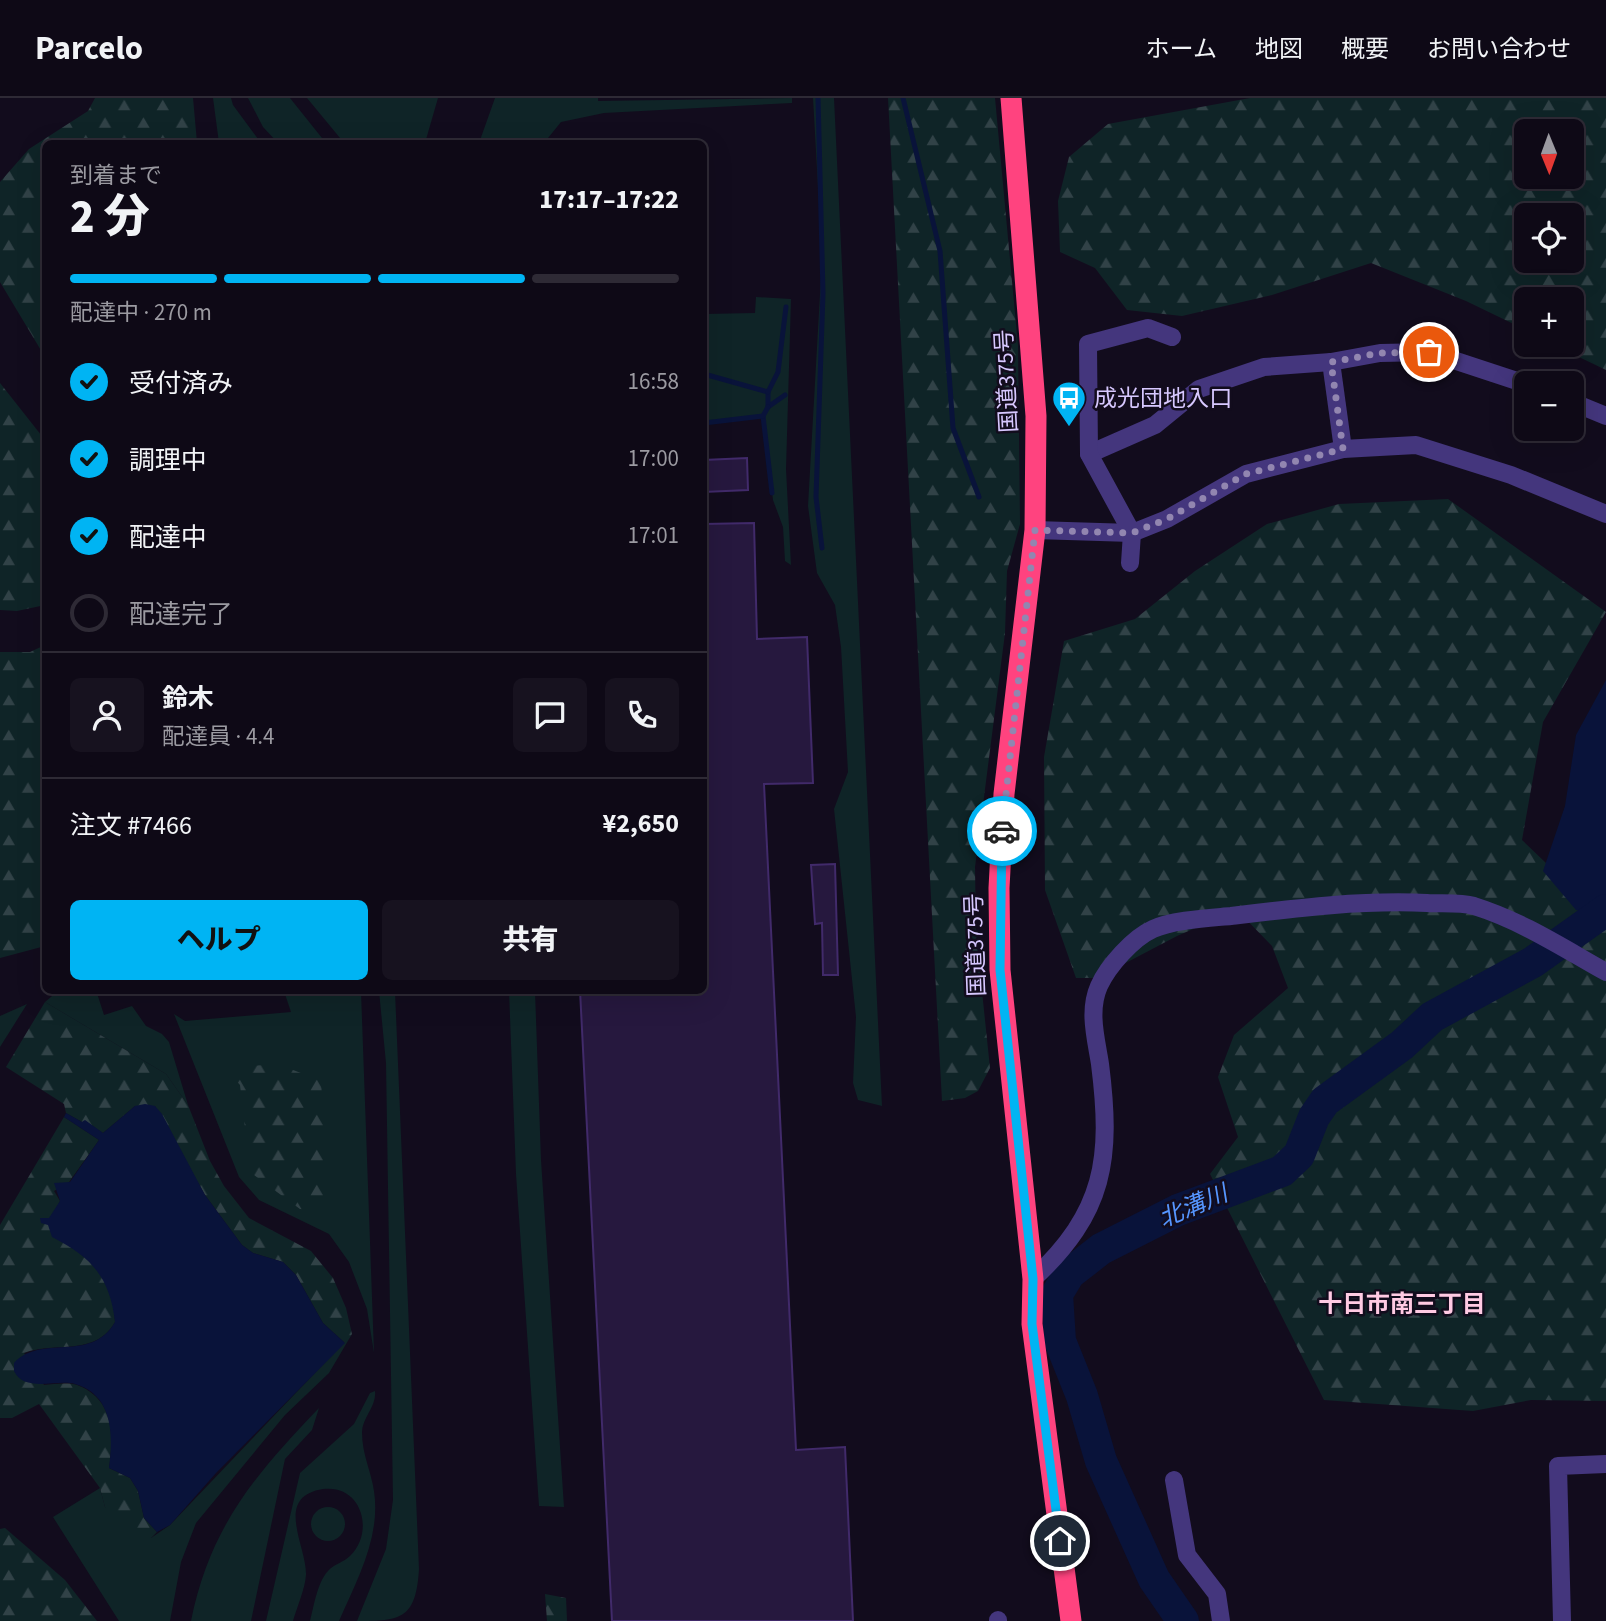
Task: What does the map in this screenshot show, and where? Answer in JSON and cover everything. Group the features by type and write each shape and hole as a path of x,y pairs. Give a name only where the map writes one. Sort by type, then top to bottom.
{"highway":[{"name":"国道375号","path":"1011,98 1036,416 1035,530 1004,794 999,888 1000,970 1033,1279 1032,1324 1071,1621"}],"street":[{"path":"1130,563 1132,533 1089,454 1088,344 1148,328 1172,337"},
{"path":"1089,454 1154,425 1199,389 1264,367 1331,362 1380,353 1429,352 1514,380"},
{"path":"1331,362 1343,449"},
{"path":"1584,407 1606,416"},
{"path":"1035,530 1132,533 1167,519 1246,474 1343,449 1416,445 1511,475 1606,514"},
{"path":"1033,1279 1059,1255 1081,1222 1102,1174 1106,1119 1092,1013 1099,985 1125,950 1153,929 1207,919 1354,902 1471,905 1532,929 1570,955 1606,972"},
{"path":"1562,1621 1558,1466 1606,1464"},
{"path":"1174,1480 1187,1555 1217,1594 1221,1621"}],"green space":[{"path":"95,98 193,98 197,140 43,140 88,111"},
{"path":"213,98 231,98 233,105 259,140 219,140"},
{"path":"248,98 290,98 324,140 275,140 263,127"},
{"path":"307,98 438,98 426,140 342,140"},
{"path":"495,98 598,98 598,101 792,98 792,103 604,113 561,122 546,140 480,140"},
{"path":"813,98 834,98 882,1106 858,1100 853,1083 856,1017 834,809 848,772 841,647 835,605 817,573 808,506 822,259"},
{"path":"888,98 995,98 1018,346 1020,524 1007,571 1005,633 975,867 976,934 990,1068 978,1091 965,1098 942,1101"},
{"path":"1250,98 1606,98 1606,370 1579,357 1584,357 1584,287 1514,287 1514,324 1466,301 1371,263 1272,295 1182,316 1127,310 1095,268 1060,252 1058,201 1069,157 1108,124"},
{"path":"42,141 42,352 0,282 0,182 29,149"},
{"path":"756,297 791,299 786,469 791,565 785,561 783,527 773,500 763,416 707,423 707,314 755,313"},
{"path":"0,383 42,436 42,606 17,611 0,610"},
{"path":"1448,499 1606,612 1543,722 1522,840 1592,907 1606,916 1606,1401 1531,1400 1473,1411 1324,1400 1210,1174 1238,1137 1218,1077 1234,1035 1288,988 1272,946 1237,910 1177,936 1097,978 1076,978 1045,890 1044,757 1064,641 1135,619 1195,571 1267,524 1339,504"},
{"path":"42,646 42,947 0,958 0,652 30,652"},
{"path":"54,994 97,994 104,1015 132,1006 146,1026 162,1034 169,1042 188,1105 166,1074 45,1002"},
{"path":"285,994 361,994 374,1353 367,1309 349,1262 329,1234 259,1200 239,1177 174,1014 185,1021 291,1012"},
{"path":"379,994 395,994 419,1569 414,1598 403,1614 385,1620 357,1621 386,1549 393,1500 386,1063"},
{"path":"509,994 535,994 541,1160 564,1507 539,1506 516,1174"},
{"path":"45,1002 166,1074 188,1105 210,1161 224,1186 249,1218 311,1251 333,1278 346,1308 352,1334 345,1343 323,1323 296,1275 283,1262 253,1253 242,1245 205,1195 155,1106 135,1106 103,1133 66,1113 64,1104 6,1067"},
{"path":"27,1004 0,1047 0,1016"},
{"path":"278,1064 321,1081 328,1184 318,1210 300,1209 250,1172 240,1085 225,1068"},
{"path":"64,1117 99,1140 69,1182 54,1191 60,1201 48,1224 101,1274 112,1294 115,1322 107,1333 86,1344 24,1353 44,1385 77,1385 89,1391 105,1409 111,1431 109,1468 130,1478 138,1491 144,1518 157,1532 151,1538 142,1539 115,1520 105,1507 100,1488 39,1404 12,1418 0,1418 0,1225"},
{"path":"352,1334 329,1373 285,1415 196,1523 181,1562 170,1621 119,1621 53,1517 100,1488 105,1507 151,1538 170,1525"},
{"path":"375,1391 374,1402 362,1432 363,1448 374,1491 374,1525 366,1558 339,1621 310,1621 324,1576 348,1558 358,1546 363,1523 361,1512 347,1494 336,1489 323,1489 308,1494 299,1502 296,1512 306,1575 293,1621 266,1621 300,1473 354,1424 370,1393"},
{"path":"319,1408 312,1430 285,1459 251,1621 191,1621 210,1558 238,1505 274,1457"},
{"path":"328,1507 340,1512 345,1524 340,1536 328,1541 316,1536 311,1524 316,1512"},
{"path":"5,1528 65,1580 97,1621 0,1621 0,1529"},
{"path":"545,1594 566,1598 567,1621 547,1621"}],"water":[{"path":"1606,680 1606,916 1576,910 1543,871 1565,806 1576,735"},
{"path":"135,1106 155,1106 162,1114 205,1195 242,1245 253,1253 283,1262 296,1275 323,1323 345,1343 216,1473 170,1525 157,1532 144,1518 138,1491 130,1478 109,1468 111,1443 108,1419 97,1397 88,1389 75,1384 25,1382 14,1371 14,1363 25,1354 93,1342 105,1335 115,1322 109,1293 97,1271 78,1253 52,1237 48,1225 41,1223 40,1218 49,1218 60,1201 54,1183 70,1182 99,1140 64,1117 66,1113 82,1122 85,1120 103,1133"}],"building":[{"path":"747,458 748,490 707,492 707,460"},
{"path":"754,523 757,639 807,637 813,783 764,784 796,1450 845,1447 853,1621 612,1621 580,994 707,994 707,524"},
{"path":"835,864 838,975 823,975 822,923 815,924 811,865"}],"waterway":[{"path":"818,98 823,293 816,497 822,548"},
{"path":"903,98 940,251 953,428 979,497"},
{"path":"768,392 778,372 786,307"},
{"path":"707,375 768,392 768,407 785,395"},
{"path":"707,423 763,416 768,407"},
{"path":"763,416 772,493"},
{"name":"北溝川","path":"1183,1621 1154,1579 1101,1461 1082,1396 1060,1341 1057,1294 1069,1274 1101,1249 1178,1210 1282,1171 1299,1155 1314,1117 1325,1101 1402,1045 1432,1017 1533,962 1606,910"}],"way so far":[{"path":"1002,831 1035,530 1132,533 1167,519 1246,474 1343,449 1331,362 1380,353 1429,352"}],"place":[{"name":"成光団地入口","path":"1069,428"}],"district":[{"name":"十日市南三丁目","path":"1402,1304"}],"route":[{"path":"1002,831 999,888 1000,970 1013,1119 1033,1279 1032,1324 1060,1541"}]}
